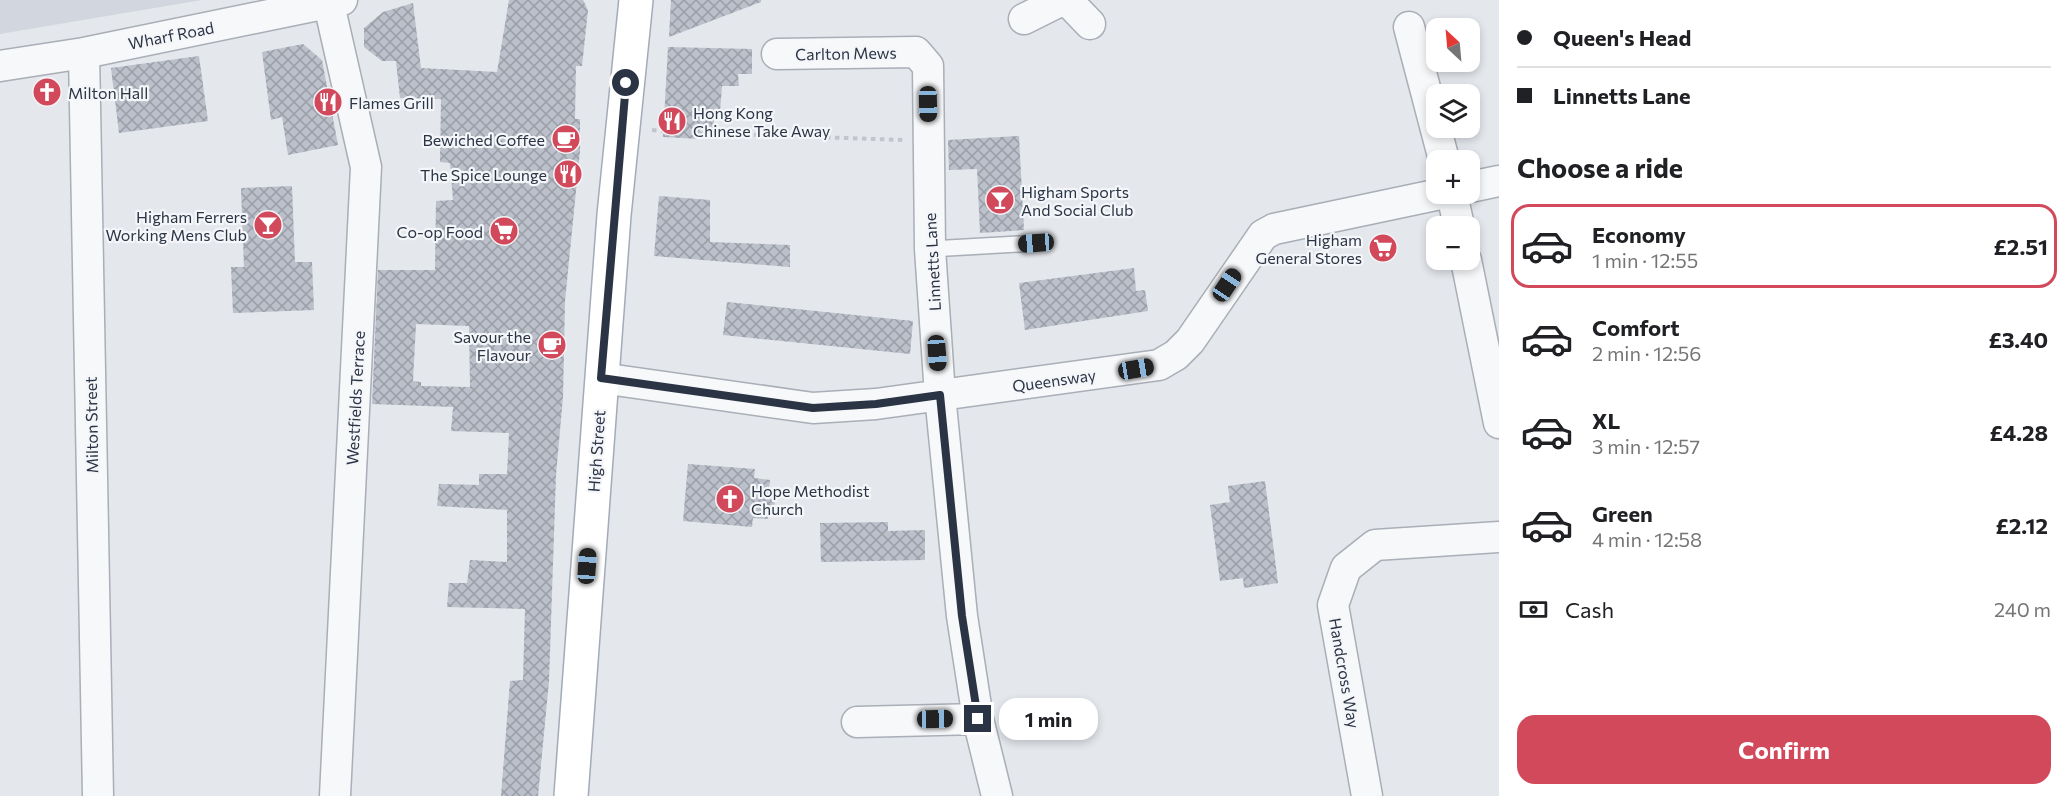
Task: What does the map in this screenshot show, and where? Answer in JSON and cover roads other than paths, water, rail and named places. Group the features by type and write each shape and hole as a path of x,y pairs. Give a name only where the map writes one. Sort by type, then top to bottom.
{"main road":[{"name":"High Street","path":"571,796 601,378 622,129 636,0"}],"street":[{"path":"1024,19 1062,0"},
{"path":"1067,0 1090,24"},
{"name":"Wharf Road","path":"0,66 84,53 333,1"},
{"name":"Westfields Terrace","path":"333,1 366,167 335,796"},
{"path":"1409,27 1441,150"},
{"name":"Carlton Mews","path":"777,54 916,52"},
{"name":"Linnetts Lane","path":"916,52 928,66 930,249 940,395 962,616 978,719 997,796"},
{"name":"Milton Street","path":"84,53 98,796"},
{"path":"1480,185 1499,181"},
{"name":"Queensway","path":"601,378 813,408 876,404 1159,365 1176,356 1190,341 1263,235 1274,229 1426,197"},
{"path":"1468,270 1499,423"},
{"name":"Handcross Way","path":"1367,796 1333,606 1346,568 1375,545 1499,537"},
{"path":"857,722 978,719"}],"lane":[{"path":"930,249 1036,243"}],"place":[{"name":"Milton Hall","path":"47,92"},
{"name":"Flames Grill","path":"328,102"},
{"name":"Hong Kong Chinese Take Away","path":"672,121"},
{"name":"Bewiched Coffee","path":"566,139"},
{"name":"The Spice Lounge","path":"568,174"},
{"name":"Higham Sports And Social Club","path":"1000,200"},
{"name":"Higham Ferrers Working Mens Club","path":"268,225"},
{"name":"Co-op Food","path":"504,231"},
{"name":"Higham General Stores","path":"1383,248"},
{"name":"Savour the Flavour","path":"552,345"},
{"name":"Hope Methodist Church","path":"730,499"}]}
